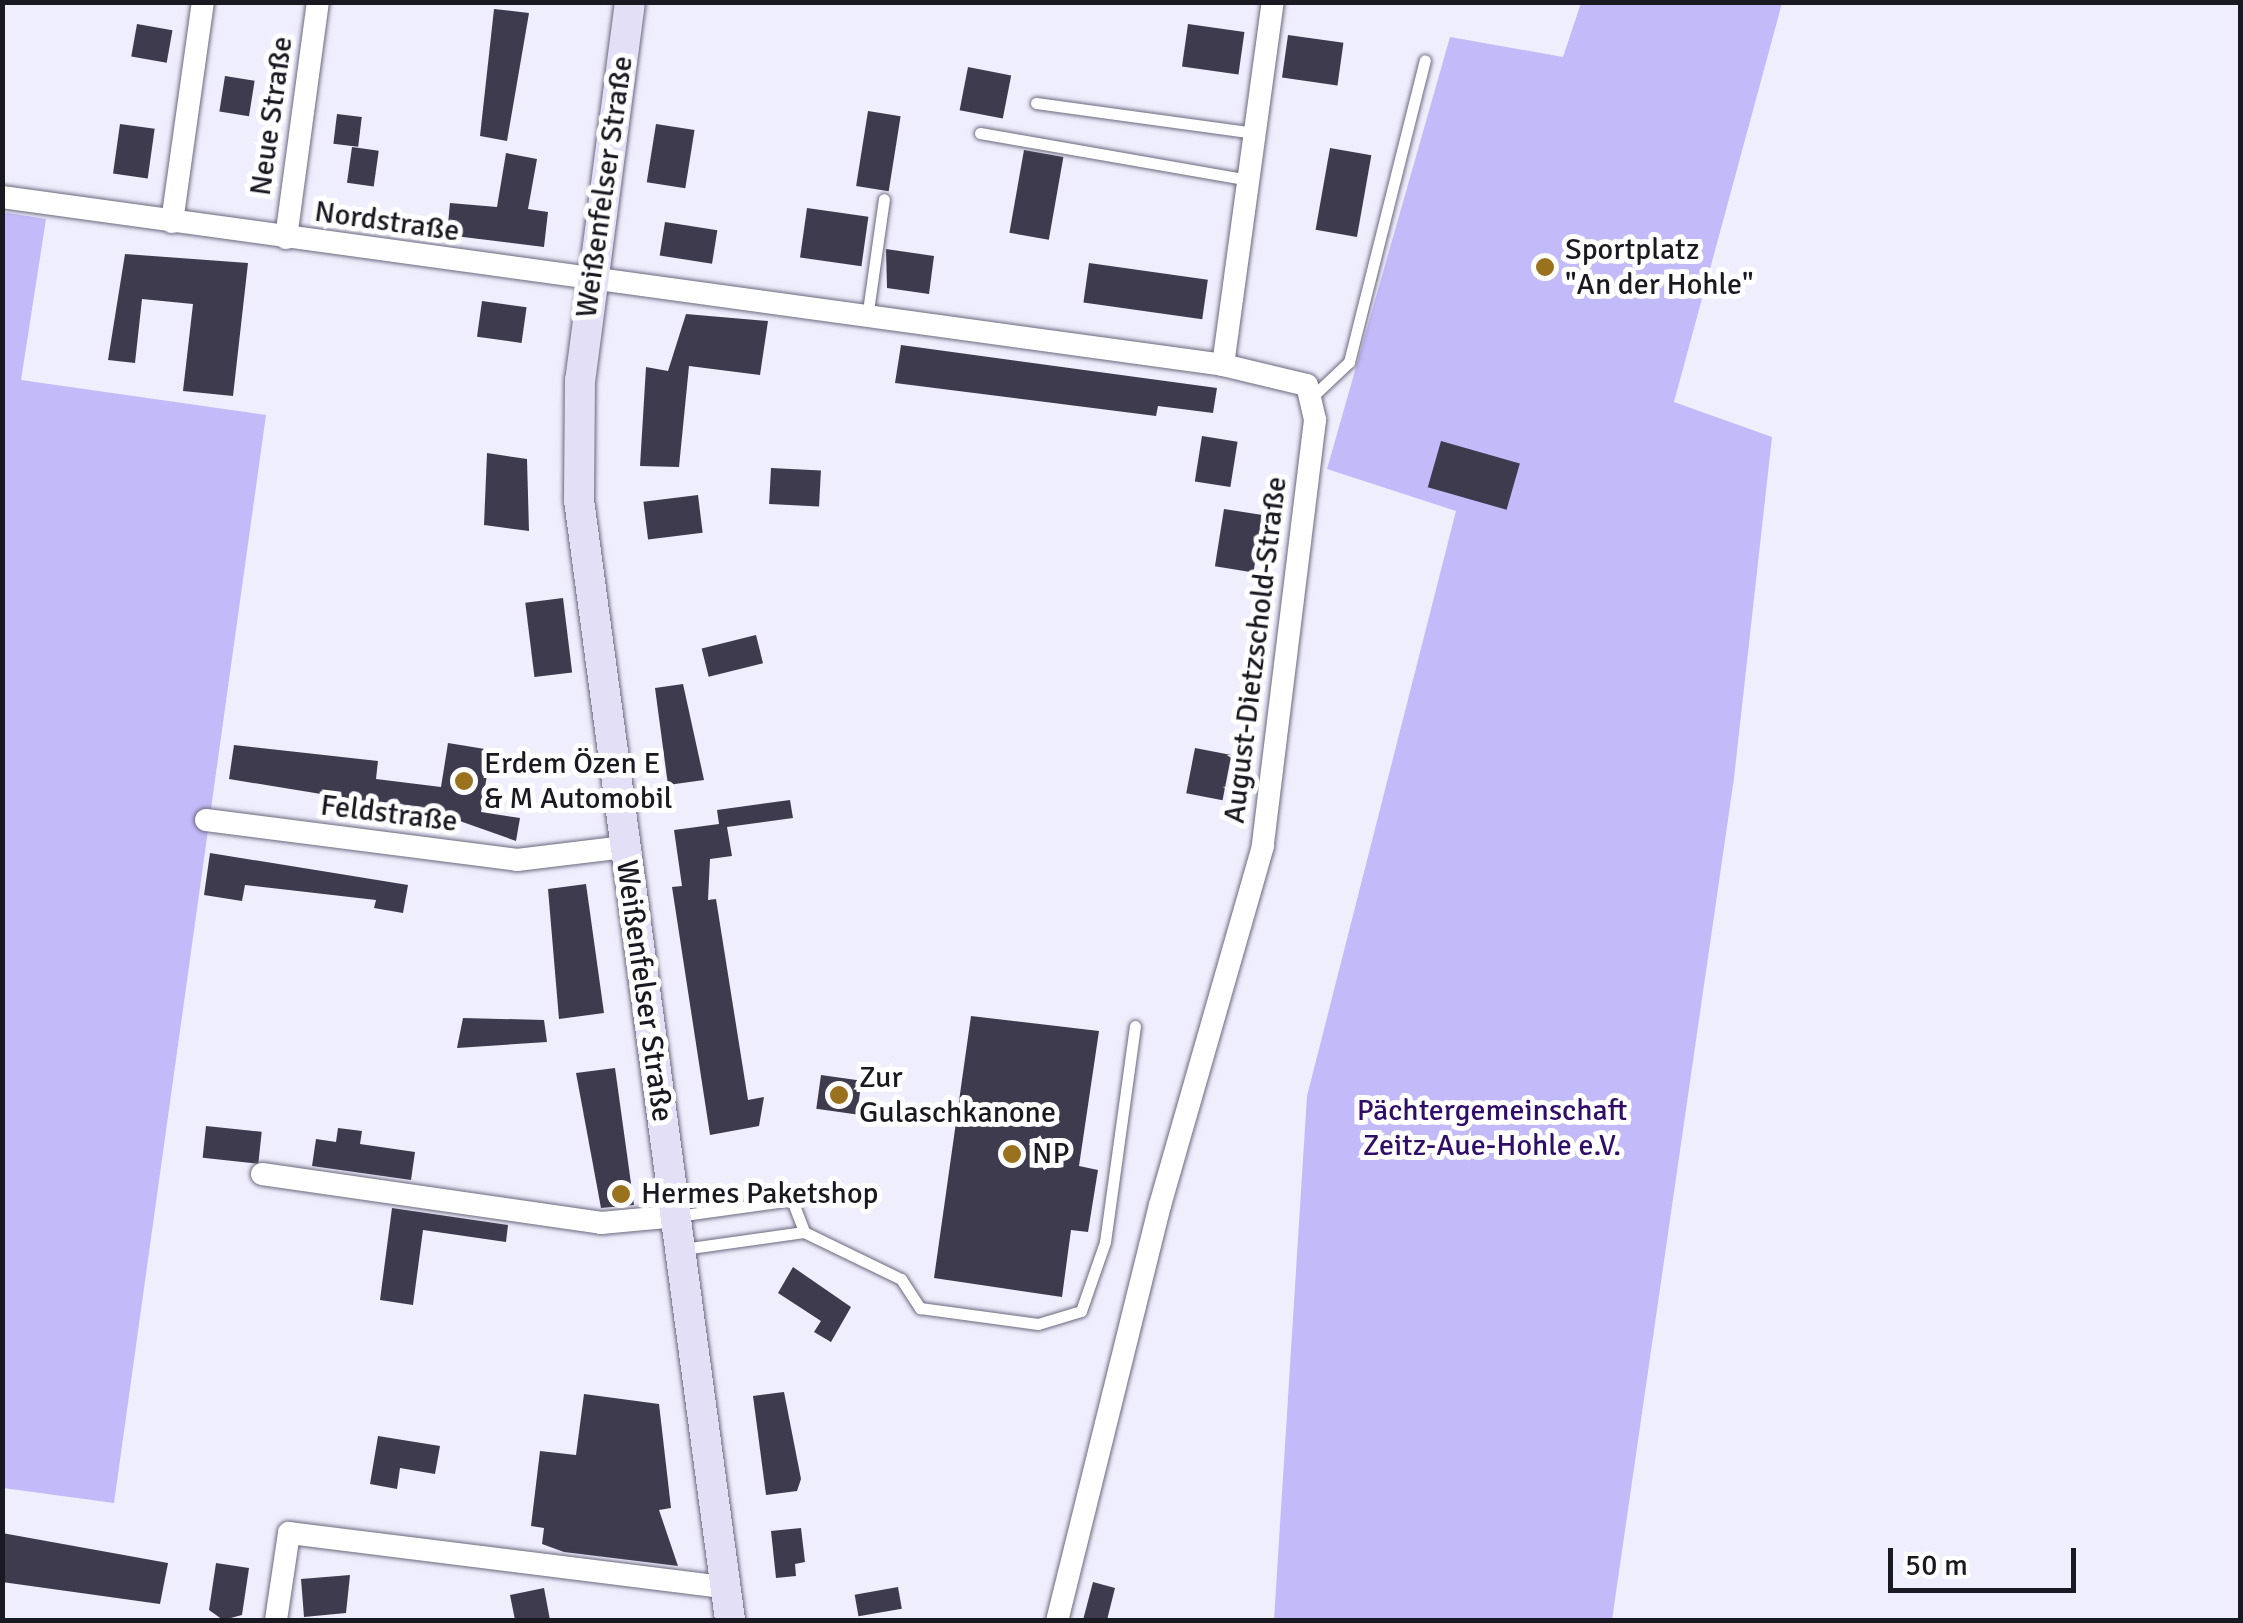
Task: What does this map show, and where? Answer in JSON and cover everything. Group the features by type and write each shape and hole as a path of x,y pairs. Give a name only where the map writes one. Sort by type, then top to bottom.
{"street":[{"path":"172,222 203,2"},
{"name":"Neue Straße","path":"286,238 318,2"},
{"name":"Weißenfelser Straße","path":"630,2 594,280 578,485 730,1620"},
{"path":"1224,365 1273,2"},
{"name":"Nordstraße","path":"2,197 594,280"},
{"path":"594,280 1224,365 1296,379 1314,395"},
{"name":"August-Dietzschold-Straße","path":"1057,1620 1165,1187 1263,846 1314,395"},
{"name":"Feldstraße","path":"206,820 517,860 624,848"},
{"path":"262,1174 601,1223 677,1216"},
{"path":"276,1620 289,1533 724,1587"}],"lane":[{"path":"1314,395 1350,362 1425,60"},
{"path":"1036,103 1255,132"},
{"path":"980,132 1250,180"},
{"path":"867,318 884,199"},
{"path":"682,1250 804,1232 900,1279 920,1308 1038,1324 1081,1312 1105,1242 1135,1026"},
{"path":"677,1216 792,1200 804,1232"}],"green space":[{"name":"Pächtergemeinschaft Zeitz-Aue-Hohle e.V.","path":"1581,3 1782,3 1674,402 1772,437 1734,778 1612,1620 1274,1620 1307,1096 1456,511 1327,469 1450,37 1563,57"},
{"path":"2,212 46,219 21,380 266,415 114,1503 3,1488"}],"building":[{"path":"494,9 529,13 507,141 480,136"},
{"path":"137,24 172,30 167,63 131,56"},
{"path":"1188,24 1244,32 1238,75 1182,67"},
{"path":"1288,35 1343,43 1337,85 1282,78"},
{"path":"968,67 1011,75 1003,119 960,110"},
{"path":"225,76 255,81 249,116 219,112"},
{"path":"868,111 901,116 889,191 856,186"},
{"path":"337,114 362,117 358,147 333,144"},
{"path":"120,124 155,129 148,178 113,174"},
{"path":"656,124 695,130 685,188 647,182"},
{"path":"352,147 379,151 374,186 347,183"},
{"path":"1330,148 1371,155 1357,237 1316,230"},
{"path":"1024,150 1063,157 1049,240 1009,233"},
{"path":"506,153 537,159 528,209 548,212 544,247 447,235 450,203 497,207"},
{"path":"807,208 868,217 861,266 800,258"},
{"path":"665,222 717,230 712,264 660,256"},
{"path":"886,249 934,256 929,294 887,288"},
{"path":"125,254 248,263 233,396 183,391 193,304 142,299 135,363 108,360"},
{"path":"1089,263 1208,280 1202,319 1083,303"},
{"path":"482,301 527,307 522,343 477,337"},
{"path":"686,314 768,321 760,375 689,366 679,467 640,466 646,367 668,371"},
{"path":"901,345 1217,388 1213,413 1158,406 1156,416 895,383"},
{"path":"1202,436 1238,442 1230,487 1195,481"},
{"path":"1441,441 1520,464 1507,510 1428,487"},
{"path":"487,453 527,459 529,531 484,525"},
{"path":"771,468 821,471 819,507 769,504"},
{"path":"698,495 703,533 648,539 643,502"},
{"path":"1224,509 1263,515 1253,572 1215,566"},
{"path":"563,598 572,672 534,677 525,603"},
{"path":"756,635 763,663 709,677 702,649"},
{"path":"683,684 704,780 668,785 655,688"},
{"path":"448,743 491,750 481,812 520,818 516,841 437,813 229,779 234,745 378,761 376,779 441,787"},
{"path":"1195,748 1231,755 1223,800 1186,793"},
{"path":"790,800 793,818 727,827 732,856 710,859 708,900 716,899 748,1100 764,1097 759,1126 710,1135 672,887 682,886 674,830 719,824 717,810"},
{"path":"210,853 408,885 403,913 374,908 376,900 245,885 242,901 204,895"},
{"path":"586,884 604,1013 559,1019 548,889"},
{"path":"971,1016 1099,1031 1079,1166 1098,1170 1088,1232 1071,1230 1062,1297 934,1278"},
{"path":"463,1018 544,1020 547,1042 457,1048"},
{"path":"615,1068 634,1205 601,1208 576,1073"},
{"name":"Zur Gulaschkanone","path":"821,1075 862,1081 857,1114 816,1109"},
{"path":"206,1126 262,1132 258,1164 203,1158"},
{"path":"338,1128 362,1131 360,1144 415,1152 411,1180 312,1166 316,1139 336,1142"},
{"path":"392,1208 508,1225 506,1242 423,1230 413,1305 380,1300"},
{"path":"793,1267 851,1307 831,1342 814,1332 821,1321 778,1293"},
{"path":"784,1392 801,1479 797,1491 766,1495 753,1396"},
{"path":"584,1394 659,1404 671,1508 659,1510 678,1566 564,1552 542,1544 544,1528 531,1526 540,1451 576,1455"},
{"path":"378,1436 440,1446 435,1474 400,1468 397,1489 370,1484"},
{"path":"801,1528 805,1562 795,1564 796,1576 776,1578 771,1531"},
{"path":"2,1533 168,1563 160,1604 2,1582"},
{"path":"216,1563 249,1568 242,1615 223,1620 209,1610"},
{"path":"350,1575 346,1613 304,1617 301,1579"},
{"path":"1093,1582 1115,1588 1107,1620 1083,1620"},
{"path":"898,1587 902,1609 858,1616 855,1595"},
{"path":"544,1588 550,1620 515,1620 510,1595"}],"place":[{"name":"Sportplatz \"An der Hohle\"","path":"1545,267"},
{"name":"Erdem Özen E & M Automobil","path":"464,781"},
{"name":"Zur Gulaschkanone","path":"839,1095"},
{"name":"NP","path":"1012,1154"},
{"name":"Hermes Paketshop","path":"621,1194"}]}
